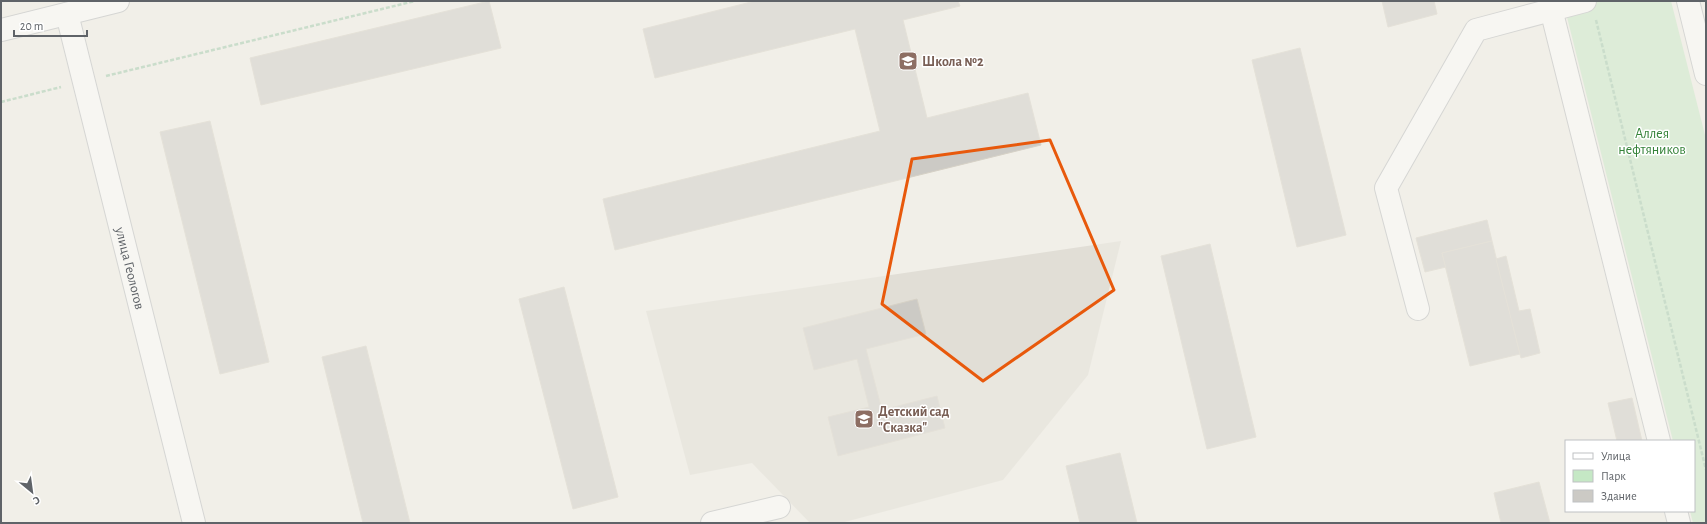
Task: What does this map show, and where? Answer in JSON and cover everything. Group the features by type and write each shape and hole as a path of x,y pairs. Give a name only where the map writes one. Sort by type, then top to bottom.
{"street":[{"path":"1,30 118,1"},
{"path":"1688,1 1706,74"},
{"path":"1550,5 1658,440"},
{"path":"1418,309 1386,188 1476,30 1550,5 1590,9"},
{"name":"улица Геологов","path":"67,14 194,523"},
{"path":"712,523 779,507"},
{"path":"1676,512 1679,523"}],"path":[{"path":"1,102 415,1"},
{"path":"1590,9 1706,470"}],"highlighted area":[{"path":"1050,140 1114,290 983,381 882,304 912,159"}],"shaded area":[{"name":"Детский сад \"Сказка\"","path":"1121,241 1088,375 1003,480 841,523 810,523 752,463 690,475 646,311"}],"green space":[{"name":"Аллея нефтяников","path":"1563,1 1671,1 1706,139 1706,523 1693,523 1690,512 1695,512 1695,440 1673,440"}],"building":[{"path":"489,1 501,48 261,105 250,58"},
{"path":"755,1 958,1 960,6 903,20 927,118 1028,93 1041,145 615,250 603,199 880,131 855,29 655,78 643,29"},
{"path":"1382,1 1434,1 1437,14 1388,27"},
{"path":"1300,48 1346,235 1297,247 1252,60"},
{"path":"210,121 269,362 220,374 160,132"},
{"path":"1487,220 1492,241 1442,253 1446,267 1425,272 1416,238"},
{"path":"1492,241 1520,354 1470,366 1442,253"},
{"path":"1210,244 1256,437 1207,449 1161,256"},
{"path":"1506,256 1519,311 1530,309 1540,353 1521,358 1496,259"},
{"path":"564,287 618,497 573,509 519,299"},
{"path":"917,299 926,334 866,349 882,410 937,396 945,428 838,456 828,417 869,407 857,359 814,370 803,328"},
{"path":"366,346 410,523 363,523 322,357"},
{"path":"1632,398 1642,440 1617,440 1608,403"},
{"path":"1120,453 1137,523 1080,523 1066,466"},
{"path":"1539,482 1550,523 1501,523 1494,493"}],"place":[{"name":"Школа №2","path":"908,61"},
{"name":"Детский сад \"Сказка\"","path":"864,419"}]}
